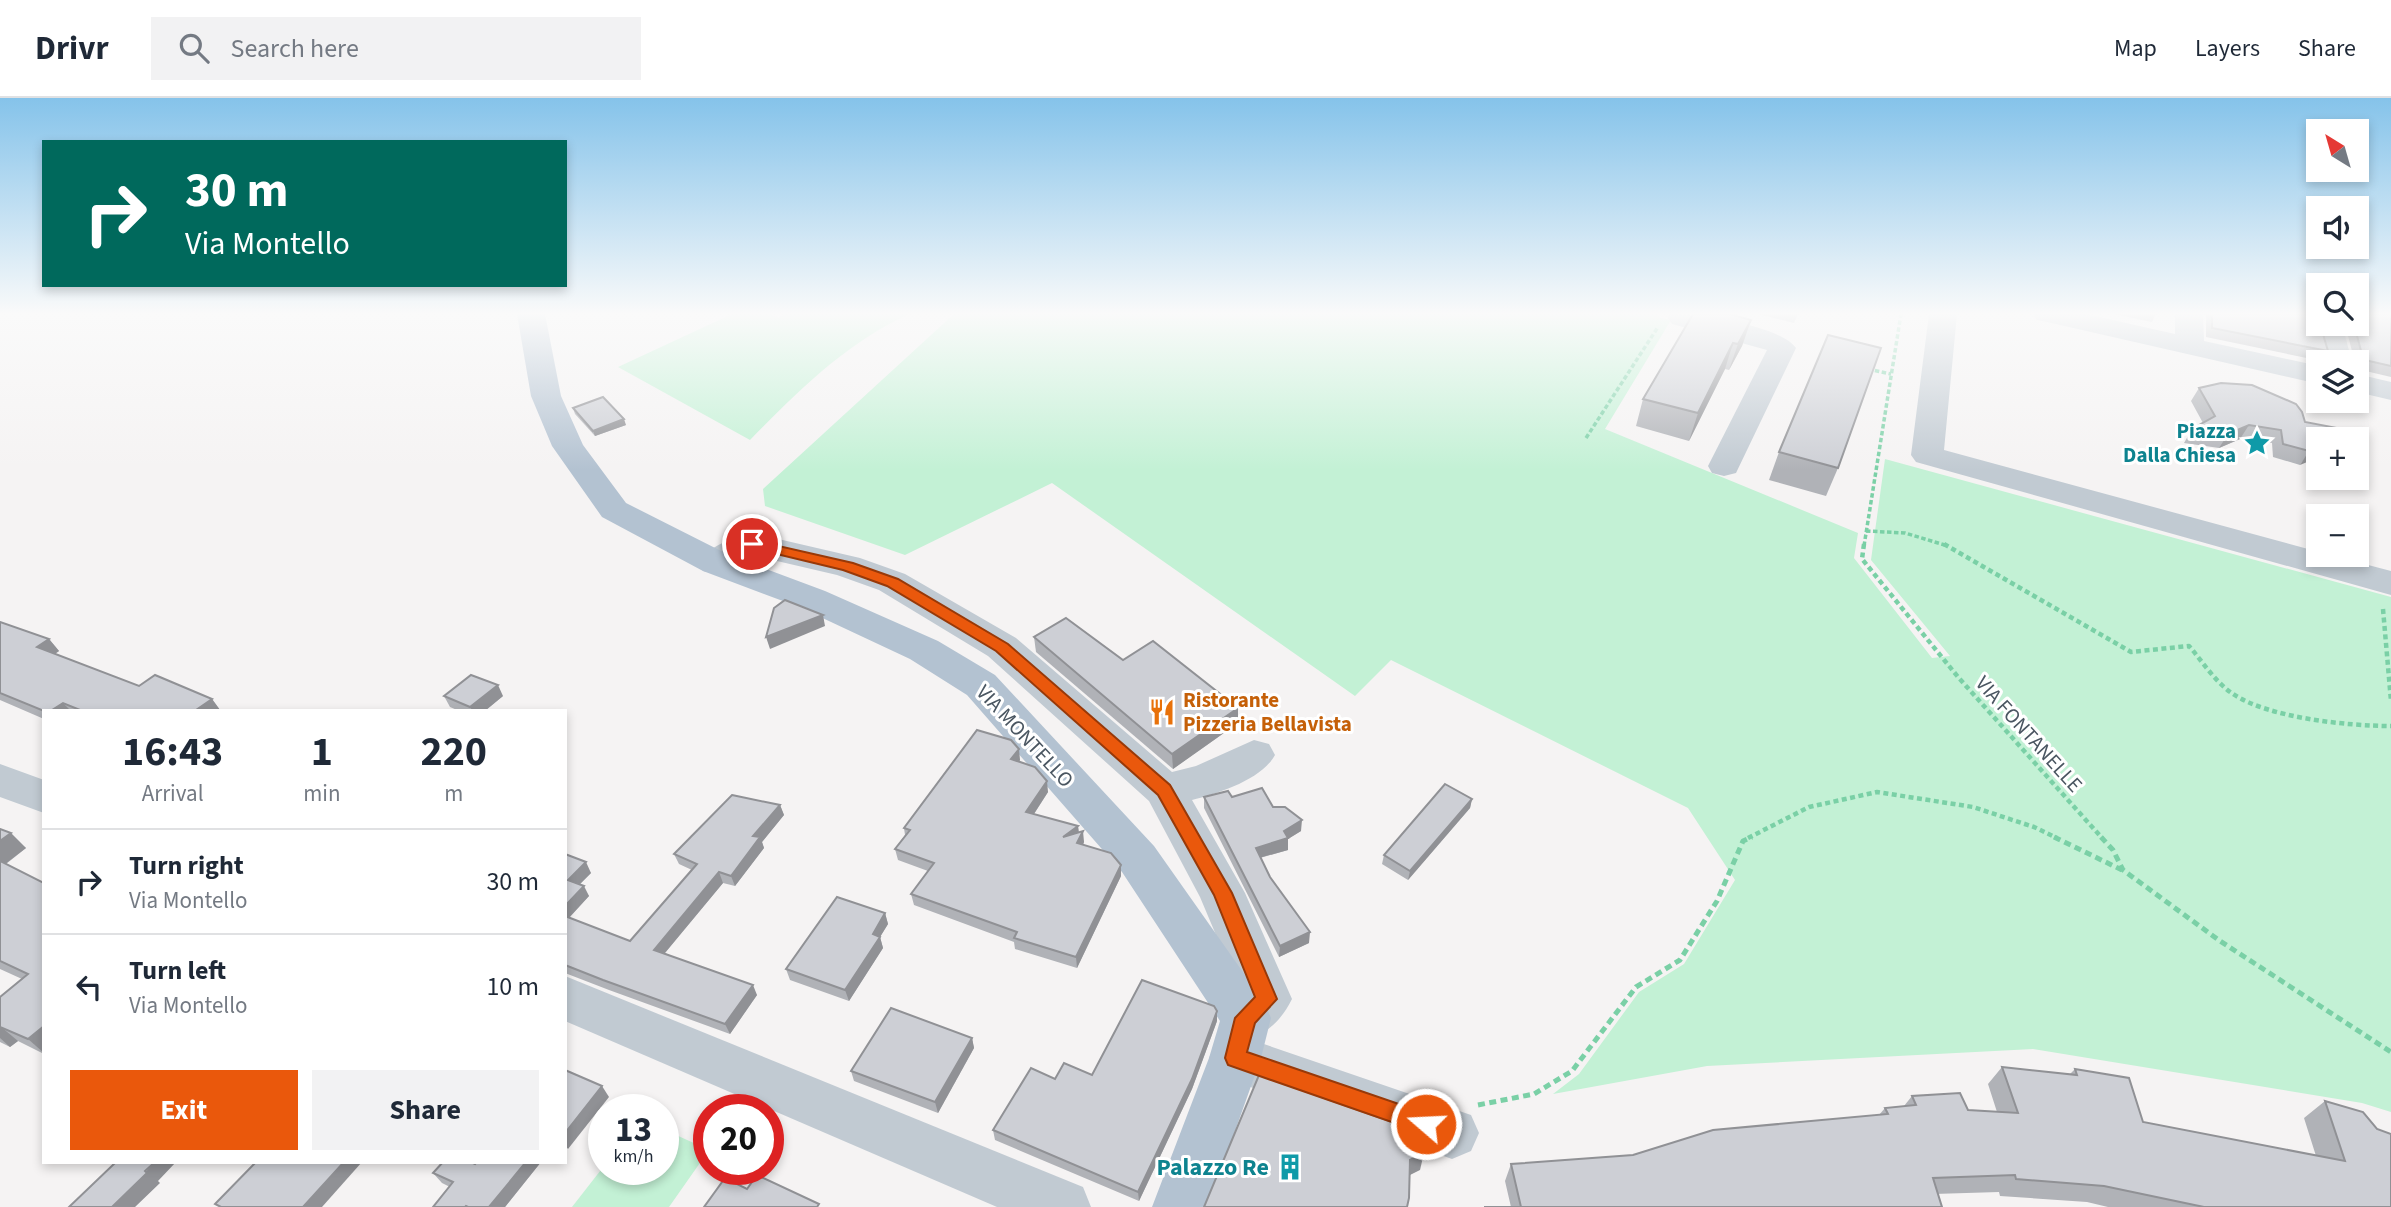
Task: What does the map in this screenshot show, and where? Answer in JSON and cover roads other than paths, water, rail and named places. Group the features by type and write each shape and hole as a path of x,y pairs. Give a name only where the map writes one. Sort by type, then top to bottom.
{"main road":[{"name":"VIA MONTELLO","path":"540,366 546,396 568,446 614,510 716,563 812,599 924,650 981,685 1138,859 1240,1038"},
{"path":"1180,1207 1240,1038"}],"street":[{"path":"1724,466 1773,366"},
{"path":"1937,366 1927,455 2386,582"},
{"path":"2278,366 2306,372"},
{"path":"2369,386 2391,391"},
{"path":"716,563 729,553 752,544 847,566 892,582 1002,647 1164,790 1223,893 1267,999 1240,1038 1452,1133"},
{"path":"1164,790 1207,780 1254,755"},
{"path":"0,780 42,796"},
{"path":"567,999 1063,1207"}],"place":[{"name":"Piazza Dalla Chiesa","path":"2257,443"},
{"name":"Ristorante Pizzeria Bellavista","path":"1162,712"},
{"name":"Palazzo Re","path":"1290,1167"}]}
